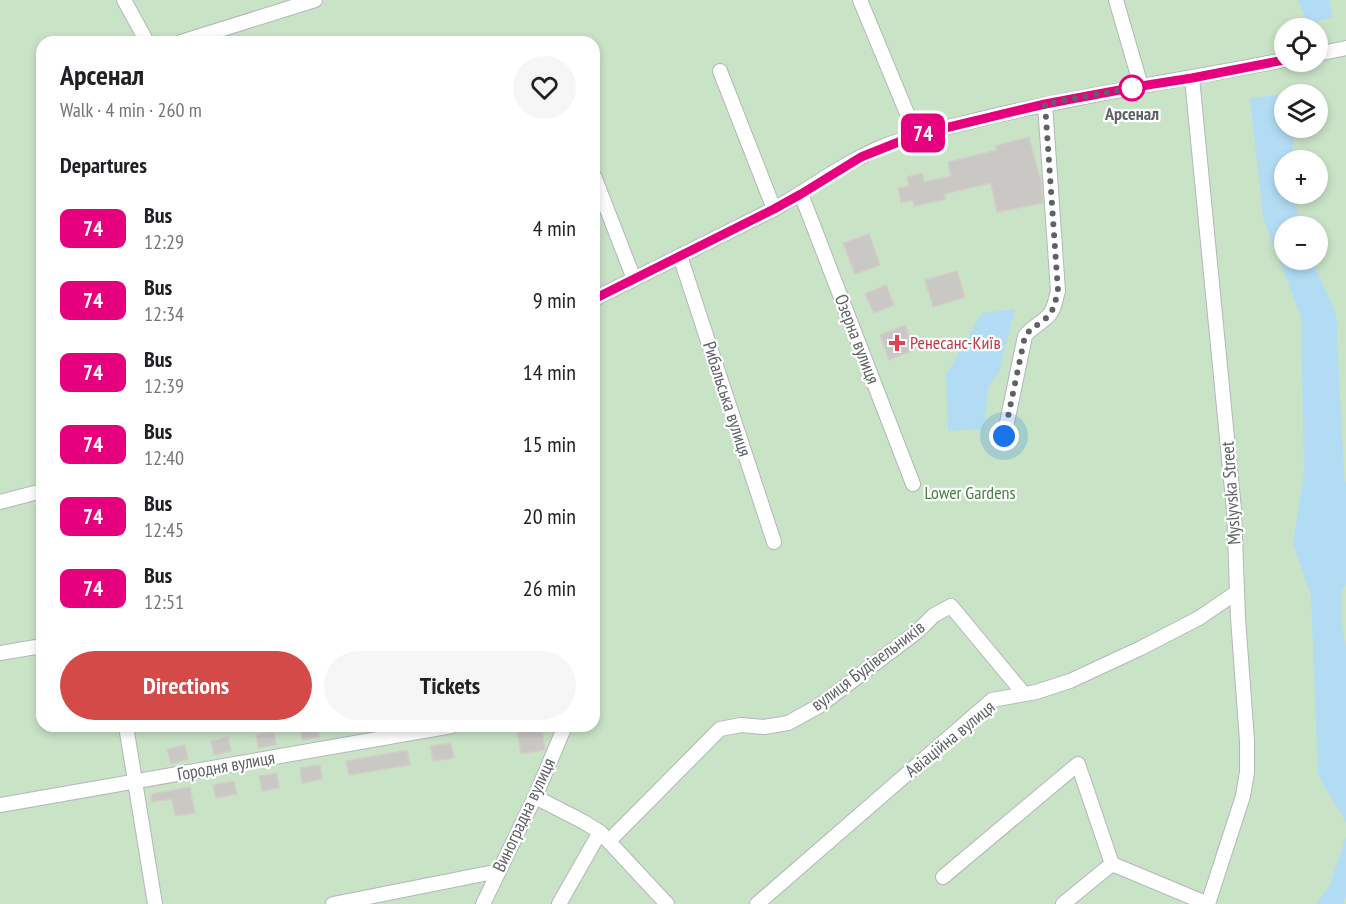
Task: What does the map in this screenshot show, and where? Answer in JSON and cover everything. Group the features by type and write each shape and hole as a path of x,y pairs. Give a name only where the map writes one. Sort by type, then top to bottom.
{"street":[{"path":"124,0 144,36"},
{"path":"200,36 315,0"},
{"path":"860,0 916,135"},
{"path":"1116,0 1141,86"},
{"path":"1328,52 1346,50"},
{"path":"600,296 774,209 861,157 916,135 1045,104 1274,62"},
{"path":"720,71 774,209"},
{"name":"Myslyvska Street","path":"1192,78 1234,510 1247,741 1247,772 1243,796 1208,904"},
{"path":"1004,436 1025,336 1047,318 1054,309 1058,291 1045,104"},
{"path":"600,191 634,279"},
{"name":"Озерна вулиця","path":"801,194 913,484"},
{"name":"Рибальська вулиця","path":"680,256 774,542"},
{"path":"0,502 36,493"},
{"name":"Авіаційна вулиця","path":"757,904 992,700 1036,692 1070,681 1199,618 1237,592"},
{"name":"вулиця Будівельників","path":"604,837 720,729 741,725 764,728 788,723 819,706 918,631 934,615 951,606 1024,694"},
{"path":"0,653 36,647"},
{"path":"127,732 154,904"},
{"name":"Городня вулиця","path":"0,805 418,732"},
{"name":"Виноградна вулиця","path":"483,904 535,797 562,732"},
{"path":"943,878 1078,764 1112,864 1208,904"},
{"path":"535,797 584,822 604,837 667,904"},
{"path":"559,904 604,837"},
{"path":"1063,904 1112,864"},
{"path":"333,904 489,873"}],"green space":[{"name":"Lower Gardens","path":"0,0 1346,0 1346,904 0,904"}],"water":[{"path":"1298,0 1329,0 1333,17 1306,18"},
{"path":"1274,95 1274,138 1294,138 1292,150 1274,150 1274,204 1296,204 1298,216 1274,216 1274,246 1263,217 1250,98"},
{"path":"1283,270 1316,270 1336,314 1346,483 1346,584 1341,592 1342,627 1346,649 1346,822 1318,775 1311,596 1293,543 1304,473 1301,317"},
{"path":"1015,309 999,372 988,387 984,429 948,431 946,375 982,313"},
{"path":"1346,837 1346,896 1343,904 1316,904 1329,887"}],"building":[{"path":"1029,137 1040,175 1043,203 997,212 991,183 944,194 946,199 914,206 913,200 901,203 898,188 909,186 907,177 922,173 924,182 951,176 948,162 997,150 995,146"},
{"path":"869,234 880,265 855,274 843,243"},
{"path":"957,271 965,297 933,307 925,280"},
{"path":"886,285 894,305 874,313 865,294"},
{"name":"Ренесанс-Київ","path":"905,325 914,350 889,360 880,335"},
{"path":"274,732 276,745 258,748 256,735"},
{"path":"301,732 319,732 319,737 302,740"},
{"path":"517,732 543,732 545,750 521,754"},
{"path":"228,737 231,751 214,755 211,741"},
{"path":"451,743 454,758 433,761 430,746"},
{"path":"185,745 188,759 171,764 167,749"},
{"path":"407,750 410,765 349,775 346,761"},
{"path":"320,765 322,779 302,783 300,768"},
{"path":"277,773 279,788 262,791 259,776"},
{"path":"234,781 237,794 216,798 213,785"},
{"path":"190,787 195,813 175,816 172,799 152,802 151,794"}],"bus line":[{"name":"74","path":"600,296 774,209 861,157 916,135 1045,104 1274,62"}],"place":[{"name":"Арсенал","path":"1132,88"},
{"name":"Ренесанс-Київ","path":"897,343"}],"route":[{"path":"1004,436 1025,336 1047,318 1054,309 1058,291 1045,104 1141,86 1132,88"}]}
